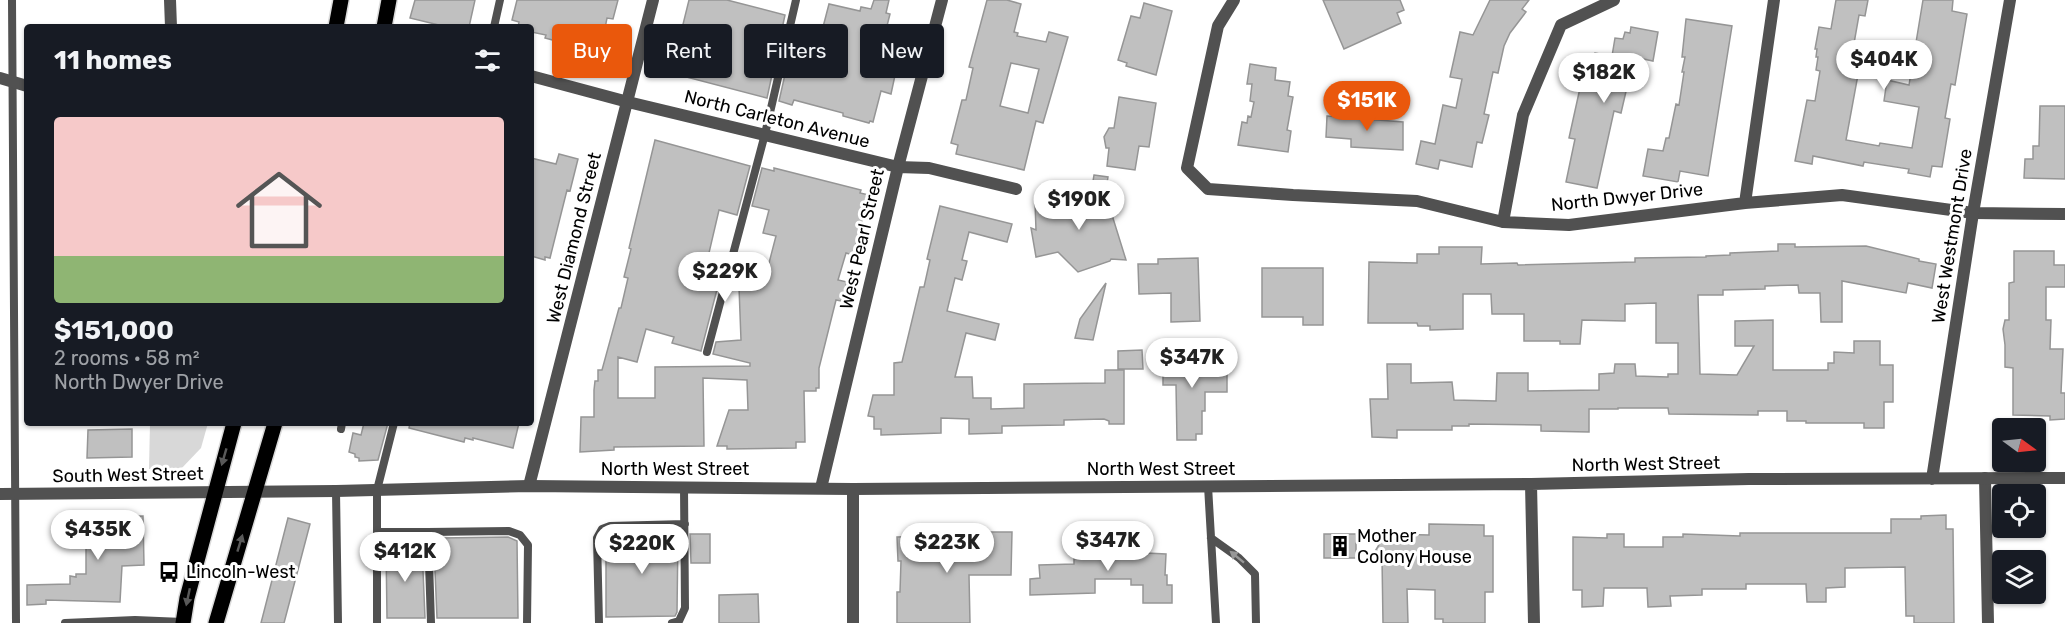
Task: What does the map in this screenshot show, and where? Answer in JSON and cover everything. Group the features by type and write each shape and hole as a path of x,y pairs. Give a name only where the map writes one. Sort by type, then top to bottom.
{"main road":[{"path":"337,24 341,0"},
{"path":"385,24 389,0"},
{"path":"183,622 187,598 233,426"},
{"path":"216,623 274,426"}],"street":[{"path":"170,0 171,24"},
{"name":"West Diamond Street","path":"529,486 653,0"},
{"name":"West Pearl Street","path":"821,488 898,167 942,0"},
{"name":"North Dwyer Drive","path":"1234,0 1218,26 1187,168 1208,189 1417,201 1503,222 1569,225 1745,203 1842,195 1973,213"},
{"path":"1503,222 1523,115 1561,25 1614,0"},
{"path":"1745,203 1774,0"},
{"name":"West Westmont Drive","path":"1932,479 1973,213 2010,0"},
{"name":"North Carleton Avenue","path":"534,77 628,102 898,167 929,168 1016,189"},
{"path":"6,80 24,85"},
{"path":"1973,213 2065,214"},
{"path":"1985,478 1988,623"},
{"name":"North West Street","path":"256,491 529,486 853,489 1531,484 1749,479 2065,478"},
{"path":"1531,484 1534,623"},
{"path":"853,489 853,623"},
{"name":"South West Street","path":"0,494 256,491"}],"lane":[{"path":"12,0 6,80 16,623"},
{"path":"495,24 500,0"},
{"path":"706,352 765,134 796,0"},
{"path":"377,623 377,490 393,426"},
{"path":"1208,486 1216,623"},
{"path":"672,623 679,621 685,608 684,487"},
{"path":"336,491 338,623"},
{"path":"599,623 597,538 602,529 610,525 685,524"},
{"path":"377,532 509,531 520,535 528,545 527,623"},
{"path":"428,532 430,623"},
{"path":"1211,538 1239,558 1255,574 1256,623"},
{"path":"65,623 135,620 183,622"}],"shaded area":[{"path":"150,426 207,426 201,448 179,471 149,469"}],"building":[{"path":"415,0 475,0 470,24 435,24 410,18"},
{"path":"517,0 618,0 613,19 607,18 606,24 552,24 552,40 545,38 546,35 534,33 534,24 519,24 519,22 512,20"},
{"path":"689,0 727,0 785,15 783,24 744,24 744,78 771,78 767,98 690,78 732,78 732,24 683,24"},
{"path":"874,0 889,0 886,13 890,14 887,24 860,24 860,78 894,78 891,94 881,91 873,122 843,116 843,113 794,100 792,105 779,101 784,78 848,78 848,24 824,24 829,4 860,11 861,7 871,9"},
{"path":"987,0 1007,0 1021,4 1014,32 1018,33 1017,36 1046,42 1049,32 1068,37 1043,123 1036,121 1024,170 956,154 958,145 951,143 962,100 966,100 973,68 969,67","holes":["1011,63 1039,69 1028,113 1000,106"]},
{"path":"1323,0 1400,0 1404,10 1397,13 1401,23 1344,49"},
{"path":"1490,0 1529,0 1522,9 1526,12 1510,33 1504,46 1498,73 1493,72 1484,114 1489,115 1482,143 1477,142 1472,167 1440,160 1438,169 1416,164 1421,141 1435,144 1443,105 1456,108 1462,79 1450,77 1460,32 1473,35"},
{"path":"1836,0 1868,0 1865,16 1859,15 1853,49 1854,52 1862,53 1846,140 1879,146 1880,143 1912,148 1919,107 1884,101 1887,80 1909,85 1923,0 1953,0 1952,11 1967,14 1955,85 1951,84 1945,118 1950,119 1942,167 1932,166 1930,177 1908,173 1909,169 1864,162 1863,166 1813,156 1812,164 1795,161 1807,100 1815,101 1820,71 1816,70 1818,57 1816,57 1817,49 1815,49 1819,27 1831,29"},
{"path":"1144,3 1172,11 1156,75 1126,66 1127,63 1118,60 1131,16 1140,18"},
{"path":"1686,19 1732,26 1708,176 1680,171 1678,182 1643,176 1648,149 1663,151 1666,138 1669,138 1676,104 1679,105 1684,72 1682,72 1685,57 1682,57"},
{"path":"1631,27 1658,32 1653,61 1634,57 1621,113 1614,111 1597,188 1566,182 1575,139 1569,138 1582,79 1590,81 1595,53 1612,56 1615,38 1623,39 1625,32 1630,33"},
{"path":"1250,64 1276,68 1275,80 1290,82 1288,96 1293,97 1287,130 1291,131 1288,152 1238,145 1242,122 1247,123 1248,116 1251,117 1254,102 1250,101 1252,84 1247,84"},
{"path":"1119,97 1156,103 1149,147 1139,146 1135,170 1107,166 1109,148 1106,148 1104,137 1109,128 1114,128"},
{"path":"2040,106 2065,106 2065,179 2024,178 2025,159 2033,159 2033,146 2039,146"},
{"path":"1327,116 1403,122 1403,150 1351,147 1351,139 1326,137"},
{"path":"655,140 750,166 737,215 719,210 705,270 721,274 701,351 672,343 674,337 646,329 637,362 618,357 618,398 655,398 655,367 750,366 750,363 713,354 716,342 741,340 739,287 749,290 756,260 769,263 776,236 763,233 769,210 752,206 762,168 774,171 774,168 861,190 860,193 869,195 853,255 846,253 838,280 847,282 841,301 836,300 819,368 819,388 816,388 816,391 804,391 805,442 796,442 796,448 727,449 727,446 717,446 729,410 748,410 747,380 703,378 704,446 614,447 614,450 580,452 581,417 594,417 595,381 598,381 598,370 602,370 619,308 621,308 628,278 624,277 631,249 629,248"},
{"path":"559,154 578,159 570,191 567,190 550,258 545,257 545,260 534,257 534,159 556,164"},
{"path":"1094,175 1108,177 1103,209 1112,215 1126,260 1111,259 1078,272 1058,252 1036,257 1031,228 1036,230 1035,202 1056,200 1057,215 1089,206"},
{"path":"940,206 1012,224 1007,242 969,232 962,260 967,261 962,280 955,278 947,311 999,324 995,340 966,333 955,377 972,377 973,398 991,398 991,409 1024,408 1024,384 1105,383 1105,370 1124,370 1124,424 1109,424 1109,421 1104,419 1064,420 1064,425 1002,426 1002,433 969,434 969,419 941,418 941,433 881,435 881,429 874,429 874,417 868,416 873,395 894,395 894,363 902,362 920,287 924,287 930,260 927,259"},
{"path":"1778,244 1795,244 1795,247 1866,246 1919,259 1919,261 1936,264 1932,288 1908,283 1906,293 1842,281 1842,322 1821,322 1820,293 1799,293 1798,285 1723,290 1723,295 1698,295 1700,374 1737,375 1754,346 1735,346 1735,321 1773,320 1773,370 1828,370 1828,363 1834,363 1834,352 1854,353 1854,341 1880,341 1880,365 1893,365 1893,402 1884,402 1884,428 1864,428 1864,423 1787,421 1787,411 1758,411 1758,415 1669,414 1668,408 1618,408 1589,409 1589,432 1541,431 1541,425 1469,424 1469,426 1452,426 1452,430 1397,430 1397,438 1372,437 1370,399 1388,399 1387,364 1411,364 1411,383 1452,382 1454,400 1496,401 1497,373 1528,373 1528,391 1599,390 1599,374 1614,373 1615,364 1635,364 1636,376 1668,377 1668,374 1678,374 1678,343 1656,343 1656,303 1625,304 1625,321 1582,320 1580,344 1560,344 1560,341 1524,341 1524,314 1492,314 1491,294 1463,294 1463,329 1430,330 1430,326 1418,326 1417,323 1368,323 1369,262 1417,263 1417,254 1439,254 1439,247 1482,247 1481,264 1517,263 1518,265 1635,262 1635,258 1706,257 1730,255 1730,253 1778,251"},
{"path":"2014,251 2054,251 2054,265 2065,265 2065,287 2046,287 2046,320 2051,320 2050,349 2063,349 2061,393 2065,393 2065,419 2050,420 2050,416 2013,415 2013,368 2005,367 2003,329 2005,320 2009,320 2009,283 2014,282"},
{"path":"1198,258 1200,321 1171,322 1171,293 1139,294 1138,264 1158,264 1158,259"},
{"path":"1262,268 1323,268 1323,325 1303,325 1303,317 1262,317"},
{"path":"1106,283 1093,340 1075,338 1080,319"},
{"path":"1172,348 1203,348 1203,369 1227,369 1227,392 1205,392 1202,434 1196,434 1196,440 1177,440 1176,385 1163,385 1163,364 1172,364"},
{"path":"1142,350 1143,369 1118,369 1118,351"},
{"path":"363,426 387,426 378,460 359,461 355,454 349,452 353,433 361,435"},
{"path":"409,426 518,426 513,448 473,438 473,440 465,438 464,442 409,428"},
{"path":"132,429 132,457 87,458 88,430"},
{"path":"1946,515 1946,529 1953,529 1954,623 1914,623 1914,616 1906,616 1905,567 1845,568 1845,587 1826,588 1826,602 1807,602 1806,584 1746,584 1746,589 1702,589 1702,595 1670,596 1671,606 1648,607 1647,588 1604,588 1603,606 1582,607 1582,590 1573,590 1573,537 1607,538 1607,534 1624,534 1624,547 1663,547 1663,537 1683,537 1683,534 1740,536 1740,533 1891,533 1891,519 1921,519 1921,516"},
{"path":"143,516 144,565 122,566 120,602 46,600 46,604 27,605 27,585 70,584 70,576 86,574 86,540 73,540 72,517"},
{"path":"288,518 310,524 284,623 261,623"},
{"path":"1429,524 1484,525 1484,536 1493,536 1493,592 1485,592 1485,623 1443,623 1443,619 1435,619 1435,590 1407,589 1408,623 1383,623 1382,558 1371,558 1388,534 1429,535"},
{"path":"982,532 1012,532 1011,575 969,575 970,623 897,623 897,592 900,592 901,561 898,561 897,537 982,535"},
{"path":"606,534 678,534 677,612 675,616 606,617"},
{"path":"690,534 710,534 710,563 691,563"},
{"name":"Mother Colony House","path":"1324,534 1356,534 1356,558 1324,558"},
{"path":"508,537 517,541 518,618 437,618 434,547 441,546 441,538"},
{"path":"1120,540 1147,540 1146,553 1166,554 1165,575 1167,575 1167,585 1172,585 1172,603 1143,603 1143,585 1131,585 1131,579 1095,579 1095,593 1030,595 1030,579 1040,578 1039,565 1074,564 1074,550 1120,549"},
{"path":"386,547 422,547 425,618 387,618"},
{"path":"758,594 759,623 719,623 719,595"}],"place":[{"name":"Mother Colony House","path":"1340,546"},
{"name":"Lincoln-West","path":"169,572"}]}
